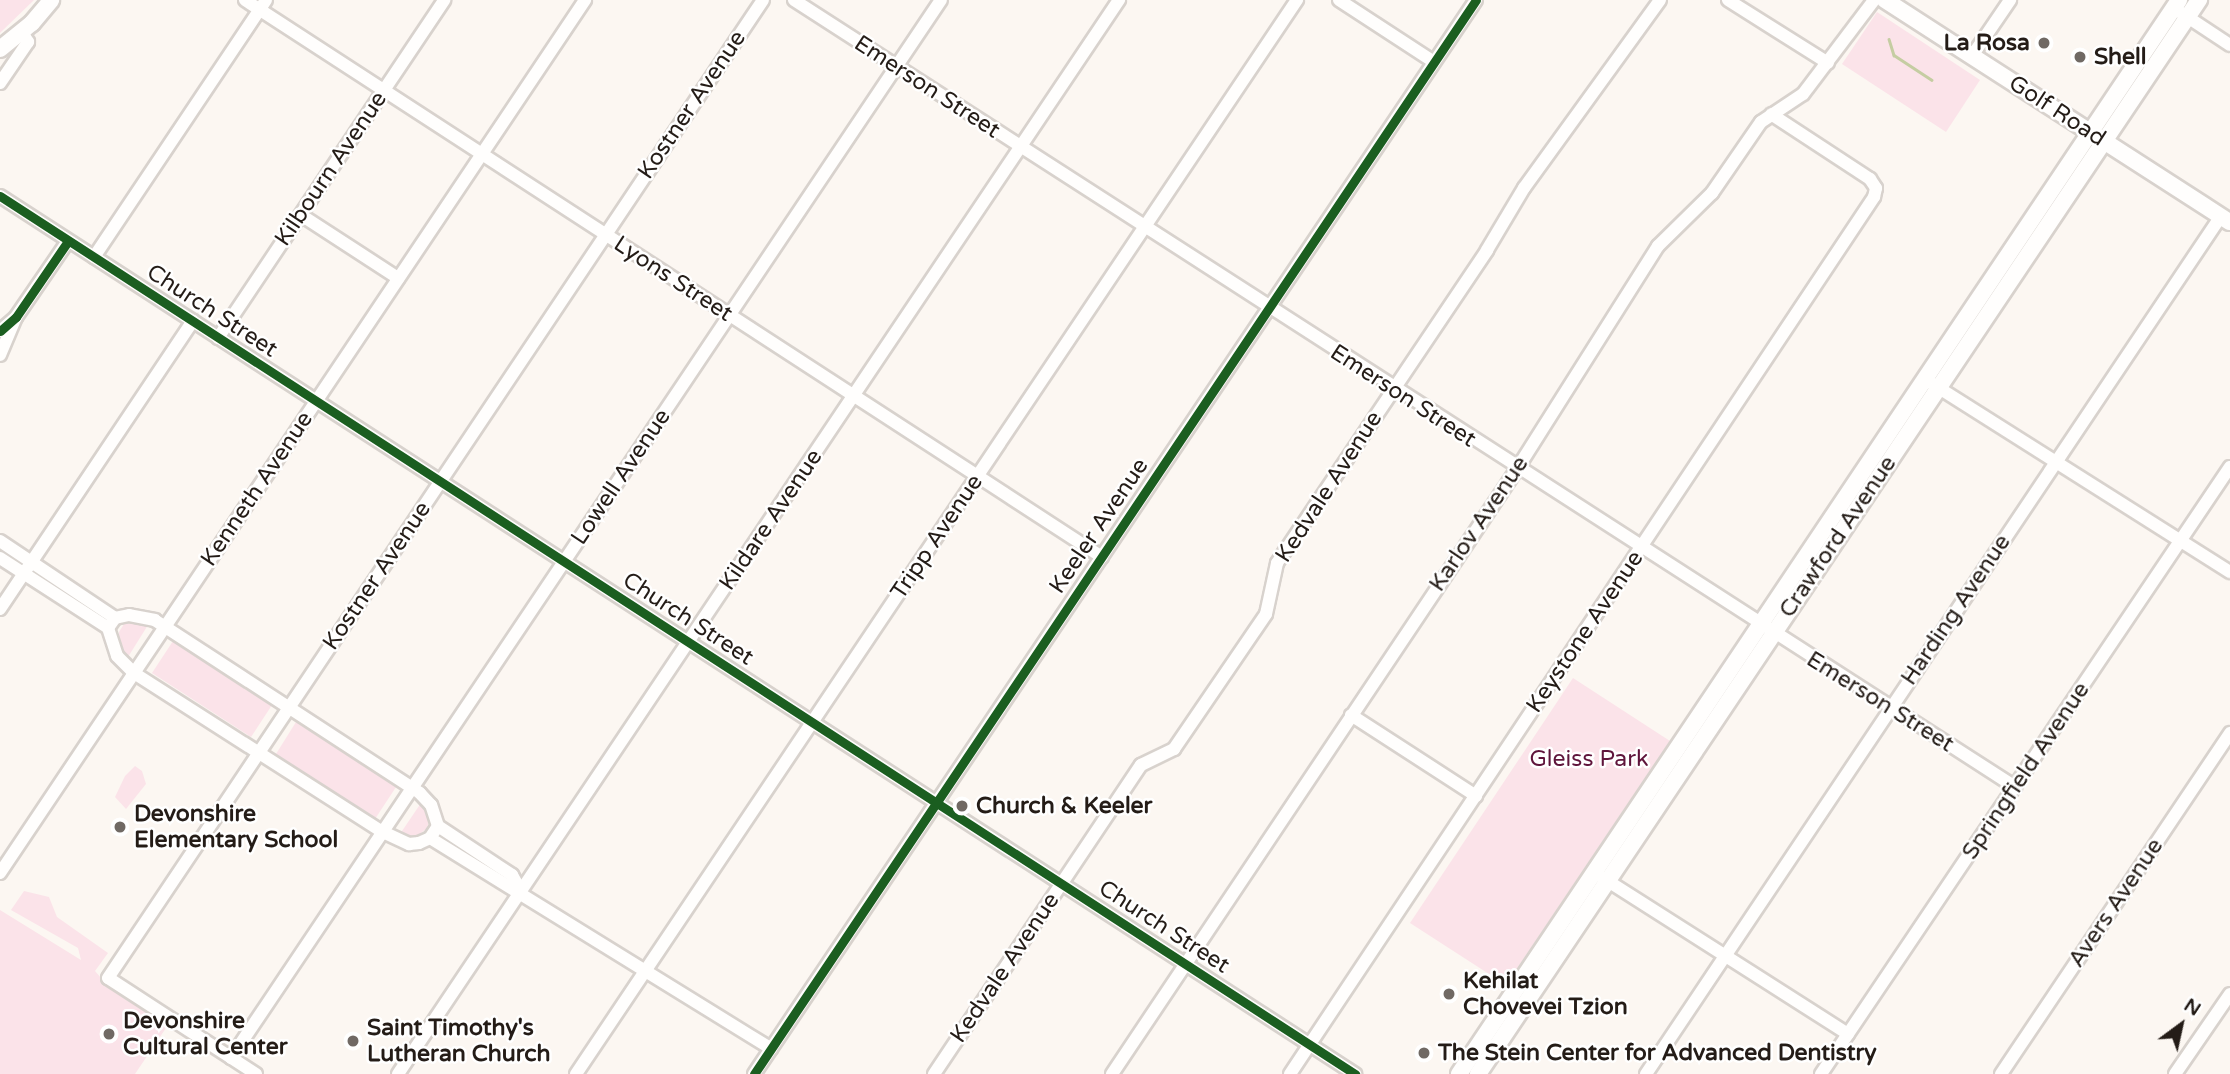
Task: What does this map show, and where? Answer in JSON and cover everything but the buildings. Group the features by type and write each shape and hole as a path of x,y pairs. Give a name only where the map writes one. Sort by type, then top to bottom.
{"main road":[{"path":"0,49 22,32 51,0"},
{"name":"Golf Road","path":"1885,0 2226,219"},
{"name":"Crawford Avenue","path":"1478,1074 1601,877 1932,383 2090,133 2180,9 2199,0"},
{"name":"Crawford Avenue","path":"1932,383 2105,142 2180,9"},
{"name":"Crawford Avenue","path":"1459,1074 1601,877"}],"street":[{"name":"Lyons Street","path":"245,0 263,5 383,90 1102,557"},
{"name":"Kilbourn Avenue","path":"218,338 444,0"},
{"name":"Kenneth Avenue","path":"0,873 585,0"},
{"name":"Kostner Avenue","path":"231,1058 108,978 763,0"},
{"name":"Emerson Street","path":"794,0 1640,549 2015,787"},
{"name":"Lowell Avenue","path":"231,1058 941,0"},
{"name":"Kildare Avenue","path":"398,1074 1119,0"},
{"name":"Tripp Avenue","path":"576,1074 1297,0"},
{"path":"1339,0 1434,62"},
{"name":"Keeler Avenue","path":"754,1074 1476,0"},
{"name":"Kedvale Avenue","path":"934,1074 1141,765 1174,749 1266,614 1277,563 1553,145 1660,0"},
{"path":"1728,0 1828,64"},
{"name":"Karlov Avenue","path":"1112,1074 1517,469 1658,246 1712,193 1770,114 1793,103 1828,64 1874,0"},
{"path":"1972,57 2010,0"},
{"path":"94,257 263,5"},
{"path":"2180,9 2230,45"},
{"path":"0,83 28,42 22,32"},
{"name":"Keystone Avenue","path":"1290,1074 1871,202 1876,188 1865,176 1770,114"},
{"name":"Church Street","path":"0,196 1355,1074"},
{"path":"300,215 398,278"},
{"name":"Harding Avenue","path":"1646,1074 2056,461 2226,219"},
{"path":"0,355 16,317 68,241"},
{"path":"0,331 16,317"},
{"path":"0,609 193,321"},
{"path":"1932,383 2230,572"},
{"name":"Springfield Avenue","path":"1821,1074 2230,467"},
{"path":"0,541 32,562 111,623 117,656 134,673 383,832 408,844 430,838 438,827"},
{"path":"0,558 111,623 142,615 165,626 413,787 431,805 438,827 512,875 521,891"},
{"path":"1351,715 1476,796"},
{"name":"Avers Avenue","path":"2001,1074 2230,733"},
{"path":"430,838 504,887 521,891 771,1049"},
{"path":"1601,877 1848,1034"},
{"path":"2175,1074 2230,995"},
{"path":"231,1058 256,1074"}],"green space":[{"path":"0,0 34,0 0,33"},
{"path":"1877,12 1980,80 1946,132 1842,64"},
{"path":"139,622 148,625 128,657 119,645 119,632 124,624"},
{"path":"173,641 272,705 251,737 152,673"},
{"name":"Gleiss Park","path":"1573,678 1670,741 1506,985 1410,923"},
{"path":"296,722 396,787 375,819 276,754"},
{"path":"135,766 142,771 146,784 126,809 115,797 125,776"},
{"path":"421,803 430,821 426,829 415,838 400,834"},
{"path":"24,891 49,897 57,917 108,953 95,971 108,986 168,1025 135,1074 0,1074 0,910 81,960 78,948 11,910"}],"waterway":[{"path":"1889,39 1894,55 1932,80"}],"cycle path":[{"path":"754,1074 1476,0"},
{"path":"0,196 1355,1074"},
{"path":"0,331 16,317 68,241"}],"place":[{"name":"La Rosa","path":"2044,43"},
{"name":"Shell","path":"2080,57"},
{"name":"Church & Keeler","path":"962,806"},
{"name":"Devonshire Elementary School","path":"120,827"},
{"name":"Kehilat Chovevei Tzion","path":"1449,994"},
{"name":"Devonshire Cultural Center","path":"109,1034"},
{"name":"Saint Timothy's Lutheran Church","path":"353,1041"},
{"name":"The Stein Center for Advanced Dentistry","path":"1424,1053"}]}
